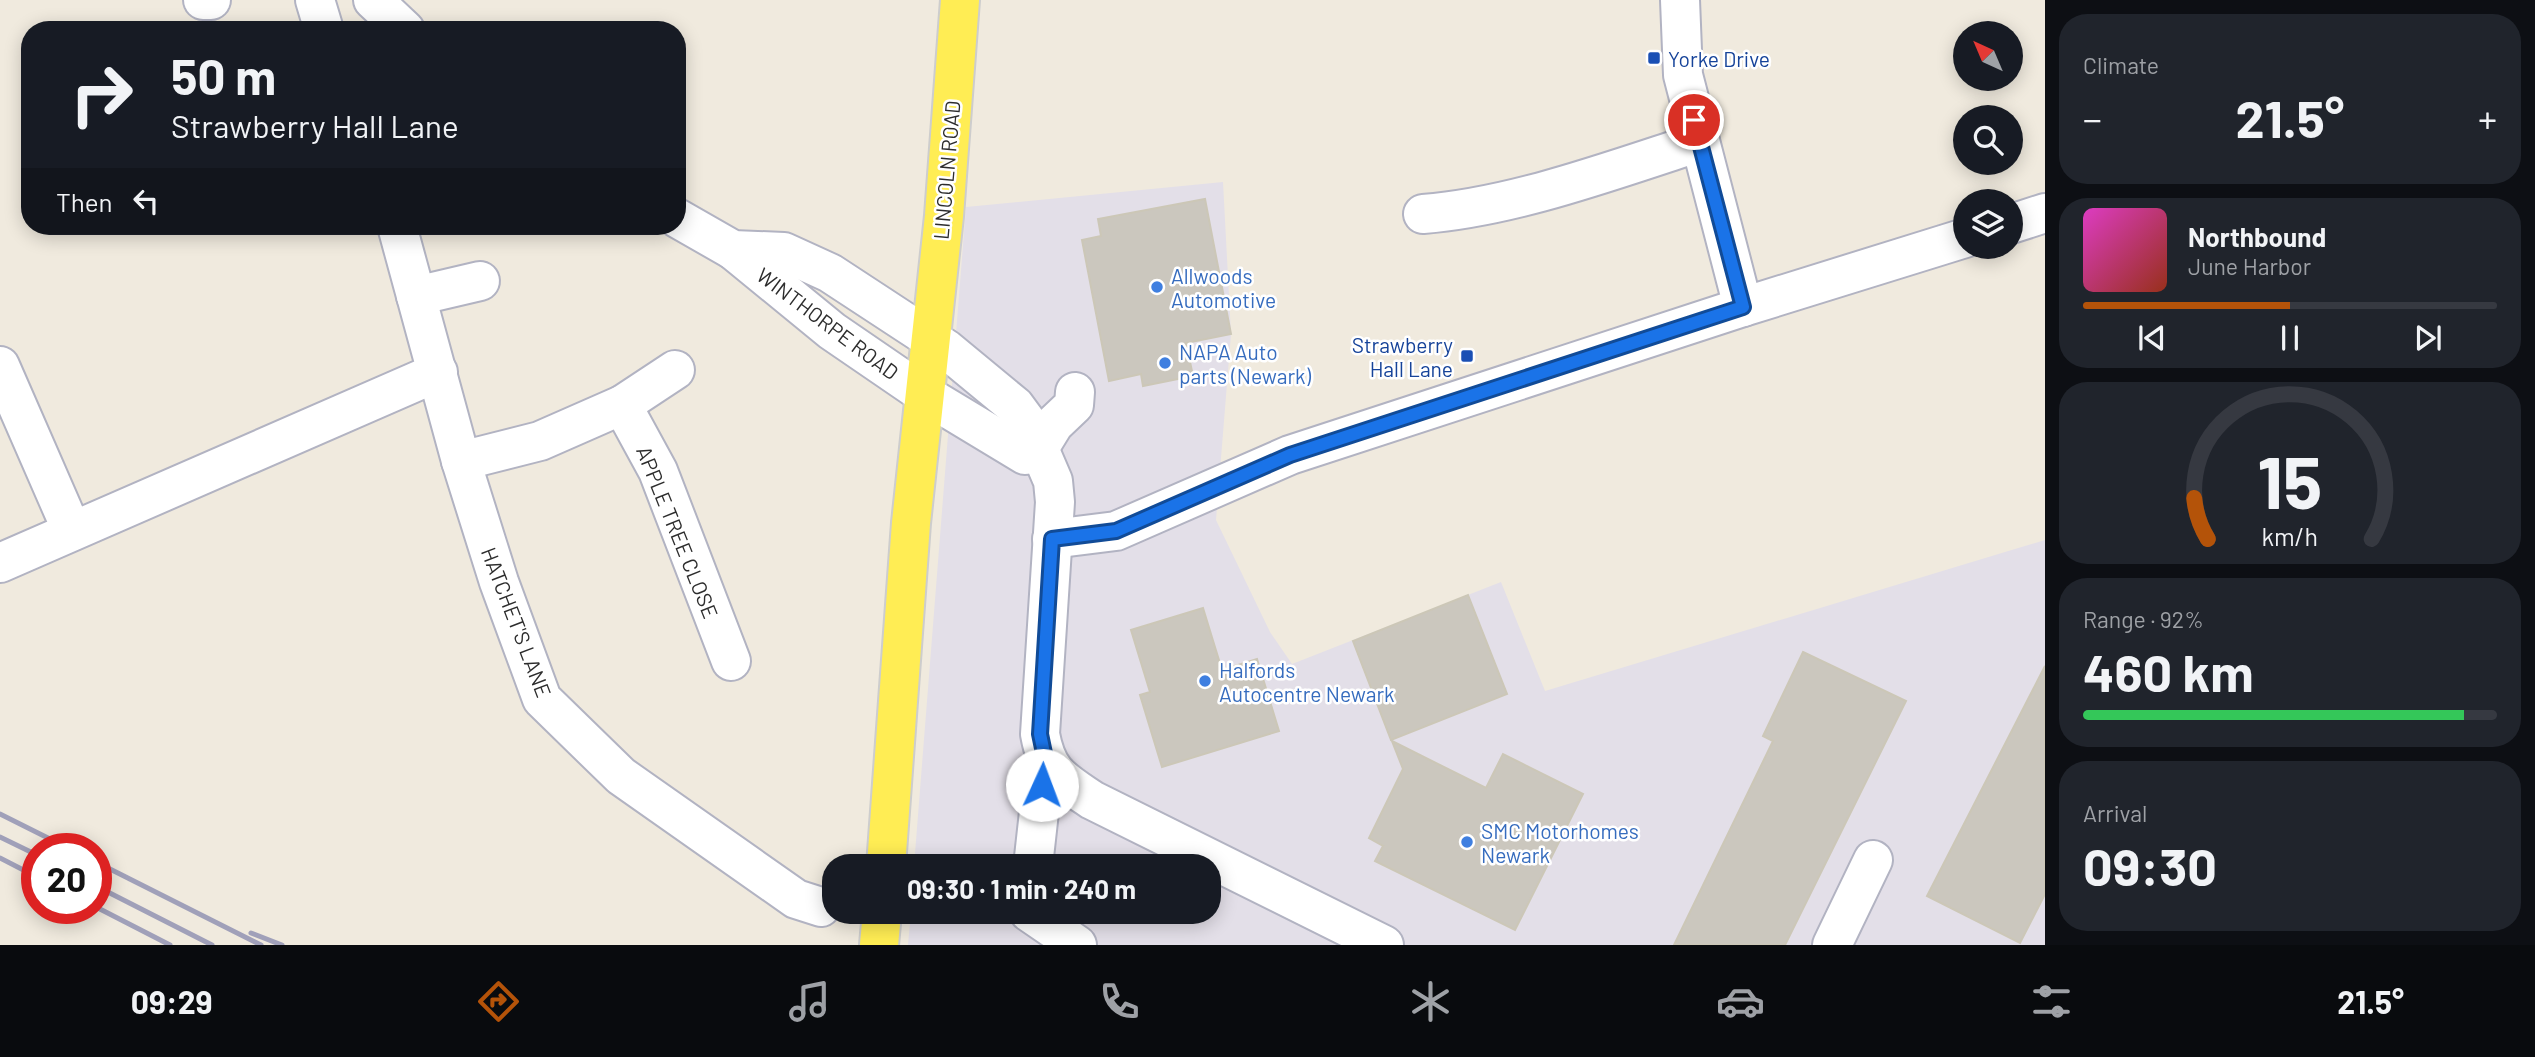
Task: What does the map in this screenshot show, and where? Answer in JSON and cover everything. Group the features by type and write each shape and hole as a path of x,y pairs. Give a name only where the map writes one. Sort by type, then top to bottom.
{"main road":[{"name":"LINCOLN ROAD","path":"887,854 911,523 932,340 960,0"},
{"path":"879,945 881,924"}],"street":[{"path":"203,0 211,0"},
{"path":"315,0 321,21"},
{"path":"373,0 395,21"},
{"path":"1680,0 1683,75 1743,307"},
{"path":"1423,214 1451,212 1578,181 1700,142"},
{"path":"2023,220 2045,214"},
{"name":"WINTHORPE ROAD","path":"686,223 733,250 832,331 924,394 1025,455 1038,450"},
{"name":"HATCHET'S LANE","path":"399,235 461,461 499,582 542,699 621,776 796,899 821,907"},
{"path":"1052,539 1116,531 1290,455 1743,307 1953,242"},
{"name":"WINTHORPE ROAD","path":"733,250 783,252 830,273 932,340 1015,406 1029,425 1054,481 1040,734 1045,758 1034,854"},
{"path":"416,296 480,281"},
{"path":"0,366 72,531"},
{"path":"461,461 540,441 622,405 675,370"},
{"path":"0,563 438,372"},
{"path":"1038,450 1054,424 1074,405 1076,392"},
{"name":"APPLE TREE CLOSE","path":"622,405 658,471 731,661"},
{"path":"1045,758 1061,778 1092,800 1384,945"},
{"path":"1832,945 1873,860"},
{"path":"1029,924 1030,945"},
{"path":"1046,924 1077,945"}],"shaded area":[{"path":"1223,182 1231,334 1216,520 1270,632 1292,664 1501,582 1545,691 2045,540 2045,945 908,945 910,924 1221,924 1221,854 915,854 966,207"}],"building":[{"name":"Allwoods Automotive","path":"1205,199 1231,334 1186,343 1193,376 1143,386 1141,374 1109,381 1082,240 1101,236 1098,219"},
{"path":"1468,595 1507,694 1391,740 1353,641"},
{"name":"Halfords Autocentre Newark","path":"1203,608 1222,670 1257,659 1279,731 1162,767 1140,695 1150,692 1131,630"},
{"path":"1803,652 1906,701 1785,945 1674,945 1773,741 1763,736"},
{"path":"2045,666 2045,894 2020,943 1927,896"},
{"name":"SMC Motorhomes Newark","path":"1392,741 1486,788 1503,754 1583,794 1515,930 1375,861 1383,846 1369,838 1403,769"}],"railway":[{"path":"0,814 38,833"},
{"path":"0,837 21,847"},
{"path":"0,858 21,869"},
{"path":"112,870 261,945"},
{"path":"112,894 212,945"},
{"path":"112,915 170,945"},
{"path":"251,933 282,945"}],"place":[{"name":"Yorke Drive","path":"1654,58"},
{"name":"Allwoods Automotive","path":"1157,287"},
{"name":"Strawberry Hall Lane","path":"1467,356"},
{"name":"NAPA Auto parts (Newark)","path":"1165,363"},
{"name":"Halfords Autocentre Newark","path":"1205,681"},
{"name":"SMC Motorhomes Newark","path":"1467,842"}],"route":[{"path":"1042,785 1045,758 1040,734 1052,539 1116,531 1290,455 1743,307 1694,120"}]}
